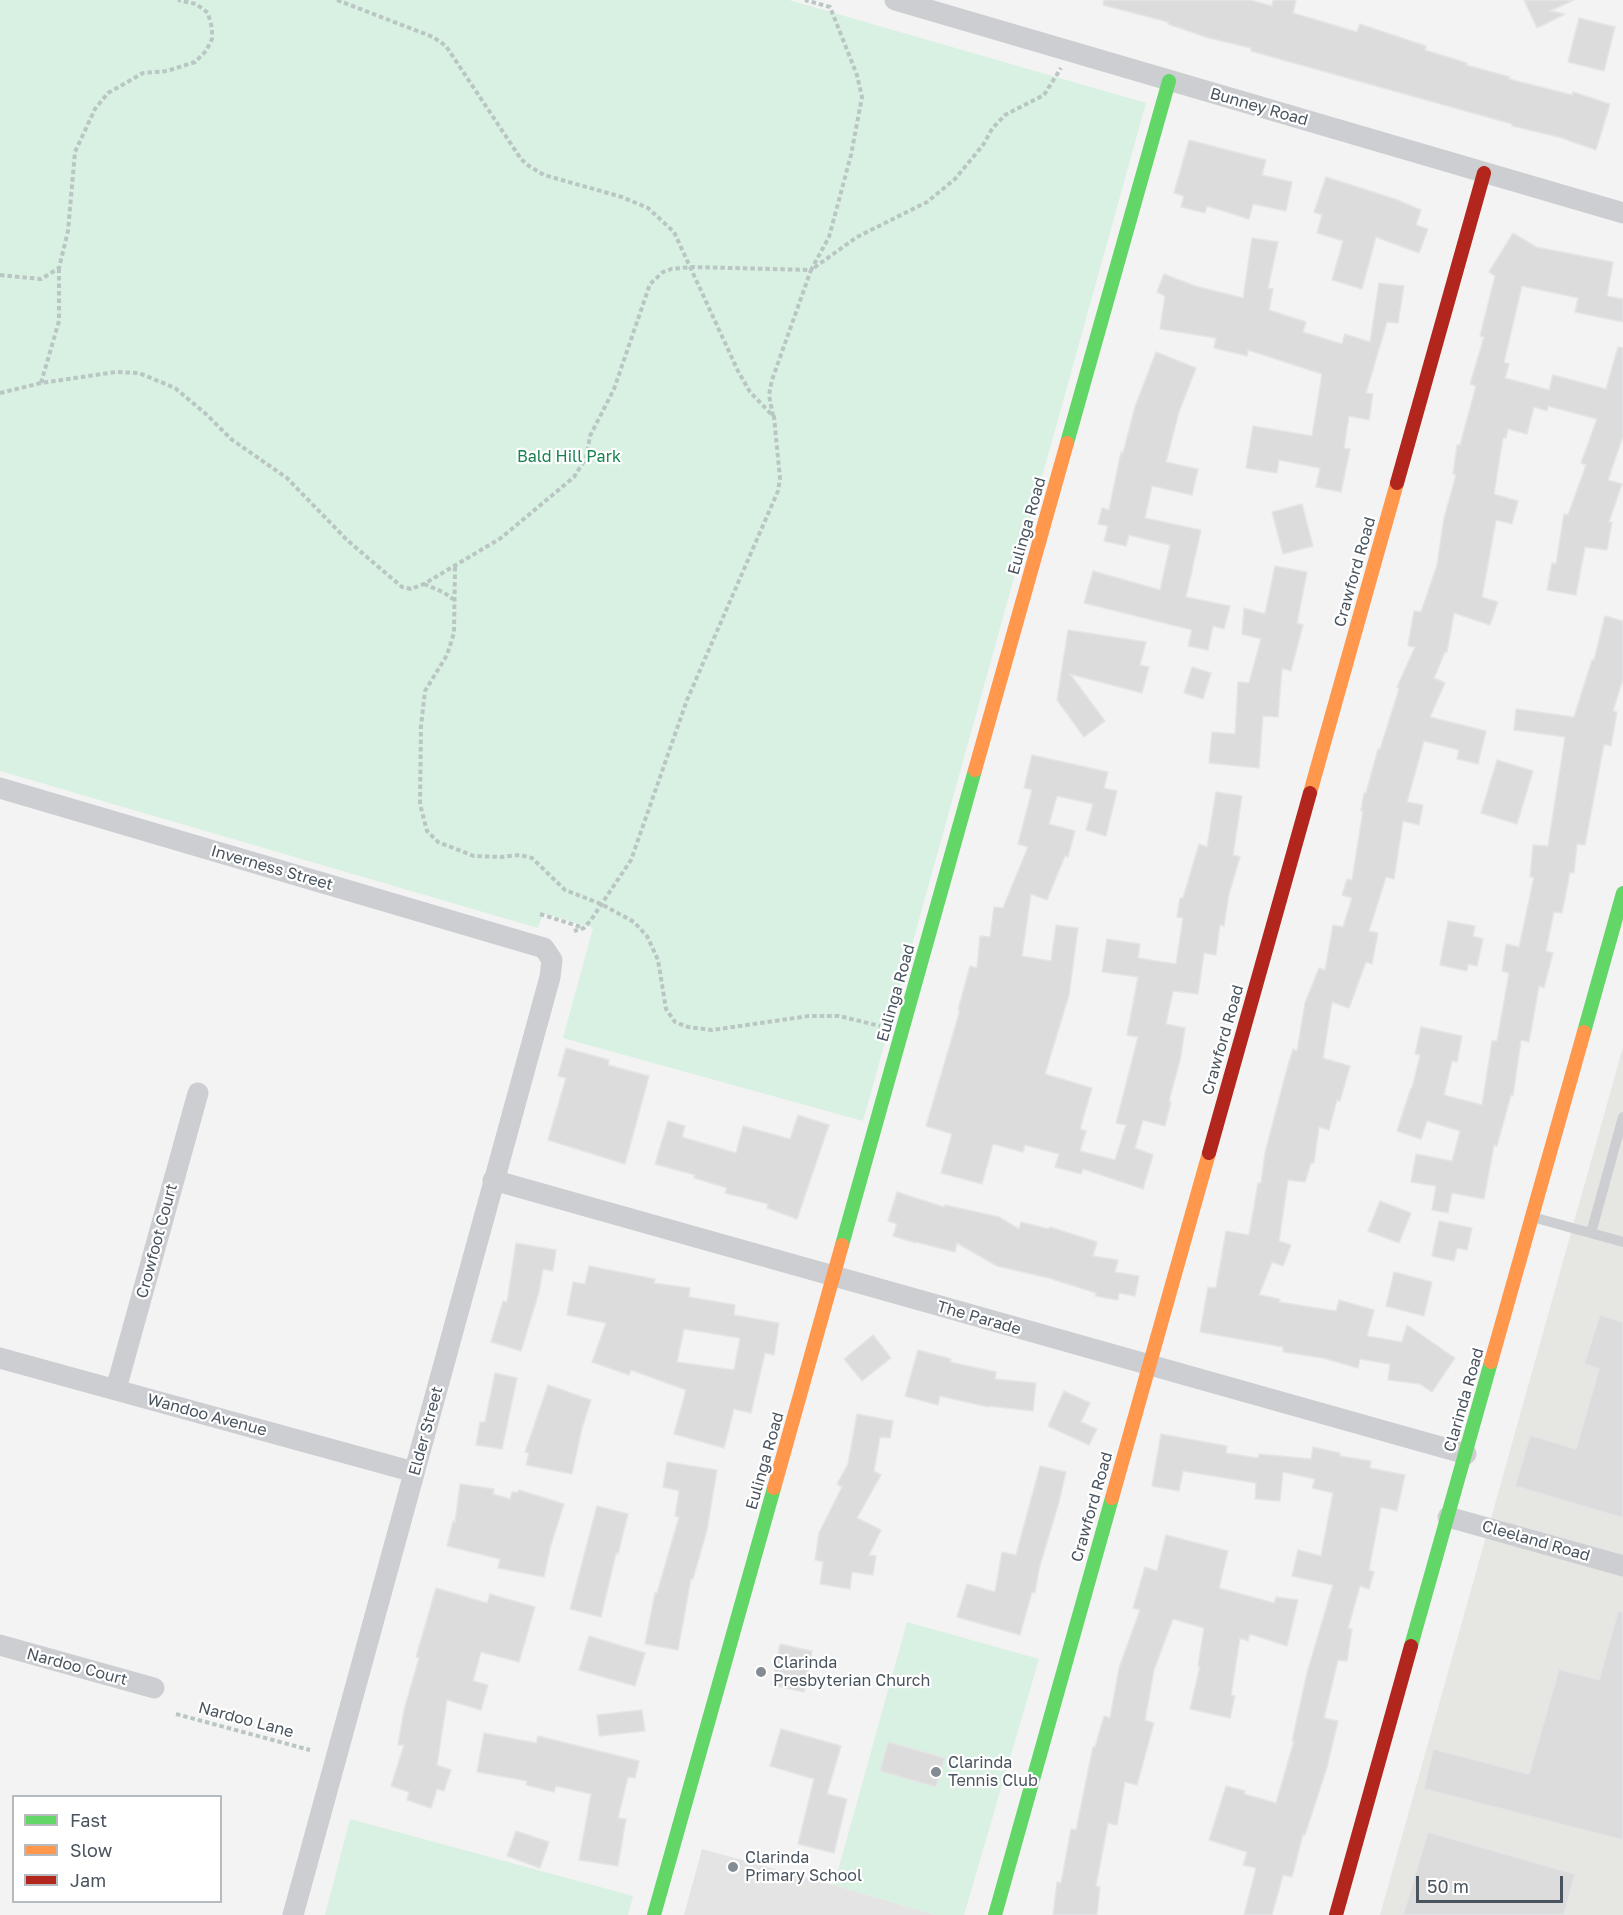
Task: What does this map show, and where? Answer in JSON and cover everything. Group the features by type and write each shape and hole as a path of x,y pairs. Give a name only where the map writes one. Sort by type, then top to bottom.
{"street":[{"name":"Bunney Road","path":"895,0 1623,213"},
{"name":"Eulinga Road","path":"654,1915 1168,81"},
{"name":"Crawford Road","path":"995,1915 1484,173"},
{"name":"Inverness Street","path":"0,788 544,948"},
{"name":"Clarinda Road","path":"1336,1915 1623,893"},
{"name":"Elder Street","path":"293,1915 550,977 552,960 544,948"},
{"name":"Crowfoot Court","path":"116,1389 198,1093"},
{"name":"The Parade","path":"493,1180 1466,1454"},
{"name":"Wandoo Avenue","path":"0,1358 414,1472"},
{"name":"Cleeland Road","path":"1448,1517 1623,1566"},
{"name":"Nardoo Court","path":"0,1645 154,1688"}],"lane":[{"path":"1591,1233 1623,1116"},
{"path":"1532,1217 1623,1242"}],"path":[{"path":"41,383 59,321 59,268 68,231 75,152 95,109 108,93 143,73 167,71 195,62 206,51 212,39 213,28 208,13 196,4 178,0"},
{"path":"337,0 433,37 446,46 521,159 544,174 622,197 648,208 674,232 738,371 750,392 774,417"},
{"path":"574,931 584,928 631,860 687,700 778,491 780,478 774,417 769,395 772,380 811,270 829,237 851,155 862,97 857,75 830,7 805,0"},
{"path":"0,393 41,383 116,372 139,373 175,388 231,439 288,478 347,540 402,587 411,589 424,584 501,538 574,477 586,458 590,436 614,389 650,284 663,272 692,267 811,270 856,237 927,202 955,179 1005,115 1044,95 1070,51"},
{"path":"0,275 41,279 59,268"},
{"path":"455,566 454,633 447,655 425,691 421,726 420,804 427,831 438,842 474,856 520,855 532,858 565,890 601,904 634,922 647,936 658,960 666,1009 675,1022 687,1027 712,1030 809,1016 839,1016 902,1031"},
{"path":"424,584 453,599"},
{"path":"540,914 584,928"},
{"name":"Nardoo Lane","path":"176,1714 310,1750"}],"shaded area":[{"path":"1623,1047 1623,1915 1380,1915"},
{"name":"Clarinda Primary School","path":"702,1849 834,1885 936,1915 684,1915"}],"green space":[{"name":"Bald Hill Park","path":"0,0 789,0 1146,103 863,1121 563,1038 593,928 543,913 538,928 0,771"},
{"name":"Clarinda Tennis Club","path":"907,1622 1039,1659 964,1915 936,1915 834,1885"},
{"path":"350,1819 633,1896 628,1915 325,1915"}],"building":[{"path":"1104,0 1250,0 1272,6 1273,0 1296,0 1293,13 1357,32 1360,24 1426,46 1425,50 1467,63 1466,65 1510,77 1509,79 1572,95 1573,92 1610,104 1596,150 1559,137 1512,126 1512,124 1251,51 1251,48 1209,38 1168,24 1168,22 1103,5"},
{"path":"1524,0 1574,0 1550,11 1565,14 1537,28"},
{"path":"1579,18 1615,27 1604,71 1568,62"},
{"path":"1189,140 1266,160 1262,175 1292,182 1286,211 1253,204 1249,219 1207,206 1205,213 1181,207 1184,196 1174,193"},
{"path":"1326,177 1395,199 1421,210 1416,225 1428,229 1419,253 1376,237 1362,289 1332,280 1343,241 1317,233 1322,215 1314,212"},
{"path":"1513,233 1536,247 1613,262 1607,296 1623,299 1623,322 1575,312 1578,298 1522,286 1504,362 1509,364 1505,378 1549,390 1553,375 1606,389 1618,347 1623,348 1623,436 1608,480 1622,484 1609,522 1612,522 1607,550 1585,547 1576,595 1547,590 1552,563 1556,564 1564,514 1568,515 1586,465 1581,463 1597,419 1548,406 1547,411 1534,407 1527,434 1508,429 1506,438 1503,438 1494,494 1518,501 1512,524 1496,520 1482,597 1498,602 1490,625 1454,613 1447,652 1434,678 1445,683 1430,717 1486,731 1478,764 1457,759 1459,750 1424,741 1407,802 1423,805 1419,825 1403,821 1394,879 1386,877 1369,931 1378,933 1372,964 1366,962 1349,1008 1332,1002 1323,1058 1350,1066 1340,1101 1337,1100 1329,1130 1319,1127 1314,1163 1311,1163 1305,1182 1288,1180 1279,1241 1291,1245 1283,1266 1272,1262 1259,1295 1280,1299 1279,1302 1336,1311 1339,1300 1374,1310 1367,1336 1402,1342 1407,1325 1455,1358 1432,1392 1420,1384 1388,1380 1390,1364 1360,1359 1358,1368 1323,1358 1283,1352 1283,1347 1200,1332 1208,1287 1216,1288 1226,1231 1249,1235 1258,1183 1261,1183 1265,1153 1293,1049 1297,1051 1305,1003 1319,968 1325,970 1333,925 1343,927 1352,898 1342,895 1347,879 1352,880 1364,793 1366,793 1378,749 1380,749 1399,689 1397,687 1415,647 1408,646 1414,611 1421,612 1437,565 1444,518 1456,475 1453,474 1457,445 1460,445 1476,386 1470,384 1484,337 1480,336 1495,276 1489,272"},
{"path":"1252,238 1278,242 1268,288 1273,289 1269,310 1306,322 1303,332 1342,344 1345,334 1370,342 1379,283 1404,286 1398,323 1387,322 1366,393 1373,394 1369,420 1349,416 1344,448 1350,449 1341,492 1316,487 1320,468 1279,460 1277,473 1246,468 1253,426 1312,436 1322,374 1248,350 1247,356 1214,348 1216,338 1160,329 1165,296 1157,292 1164,274 1195,286 1243,298"},
{"path":"1156,352 1196,368 1179,412 1166,462 1198,469 1192,495 1152,486 1145,518 1201,530 1186,597 1230,606 1224,629 1213,626 1208,650 1188,646 1192,630 1084,603 1093,571 1160,590 1170,545 1129,535 1126,546 1104,541 1108,526 1098,524 1102,508 1109,510 1121,452 1123,453 1135,407"},
{"path":"1302,504 1313,546 1283,554 1272,512"},
{"path":"1275,566 1307,572 1297,623 1303,625 1291,671 1282,668 1278,717 1263,716 1259,768 1209,763 1212,732 1235,734 1238,682 1249,683 1261,639 1242,634 1244,608 1265,614"},
{"path":"1605,616 1623,621 1623,679 1613,711 1617,712 1611,746 1604,744 1585,845 1577,844 1574,873 1570,872 1562,913 1554,912 1546,951 1553,953 1544,988 1539,986 1529,1042 1521,1040 1513,1096 1511,1095 1497,1146 1494,1145 1484,1199 1452,1193 1448,1213 1432,1210 1436,1186 1411,1182 1416,1154 1452,1161 1460,1131 1427,1121 1421,1139 1397,1131 1412,1088 1420,1055 1415,1054 1421,1027 1462,1036 1457,1062 1452,1061 1444,1095 1482,1105 1492,1041 1497,1041 1509,973 1502,971 1506,944 1519,947 1534,877 1530,877 1533,845 1548,846 1565,737 1514,730 1516,709 1574,717 1592,660 1594,660"},
{"path":"1068,630 1146,642 1140,665 1149,667 1142,693 1070,674 1105,721 1084,737 1057,700"},
{"path":"1192,667 1211,673 1203,699 1184,693"},
{"path":"1032,755 1108,772 1104,788 1117,791 1106,836 1086,830 1093,804 1057,796 1049,824 1075,831 1068,857 1065,856 1047,900 1031,894 1022,956 1051,961 1056,925 1078,928 1069,995 1045,1074 1092,1088 1080,1129 1086,1131 1080,1151 1115,1160 1126,1125 1116,1123 1138,1037 1127,1035 1138,977 1102,972 1107,939 1140,944 1138,958 1176,964 1183,918 1177,917 1180,898 1183,898 1199,844 1207,847 1216,792 1242,796 1233,855 1240,857 1229,894 1224,926 1220,925 1216,955 1204,953 1198,994 1173,991 1166,1024 1185,1028 1181,1056 1165,1126 1143,1120 1135,1148 1153,1155 1143,1189 1083,1169 1081,1174 1055,1167 1059,1154 1025,1145 1023,1152 993,1144 982,1184 941,1173 952,1134 926,1126 960,1010 958,1010 970,966 977,968 980,936 990,937 994,907 1003,908 1028,847 1018,844 1032,790 1024,788"},
{"path":"1497,760 1533,771 1517,824 1481,813"},
{"path":"1448,921 1475,926 1473,936 1483,939 1477,966 1468,964 1467,971 1440,965"},
{"path":"566,1048 609,1060 608,1065 649,1076 625,1164 548,1140 566,1078 558,1076"},
{"path":"798,1115 829,1125 797,1219 767,1208 768,1204 725,1193 727,1188 694,1178 695,1175 655,1164 668,1121 685,1126 682,1137 736,1153 743,1126 790,1139"},
{"path":"897,1192 944,1207 945,1205 999,1217 1019,1229 1021,1222 1049,1229 1050,1227 1097,1242 1093,1256 1118,1260 1115,1272 1139,1276 1135,1296 1119,1293 1118,1300 1095,1296 1096,1293 1049,1278 997,1266 957,1243 955,1252 893,1236 897,1224 888,1221"},
{"path":"1380,1201 1411,1213 1399,1243 1368,1231"},
{"path":"1439,1221 1472,1228 1467,1250 1457,1248 1454,1261 1432,1256"},
{"path":"516,1243 556,1250 553,1271 543,1269 539,1292 521,1351 491,1342 503,1301 507,1302"},
{"path":"589,1266 655,1279 654,1283 690,1288 689,1297 735,1305 734,1315 779,1323 774,1355 765,1353 751,1413 734,1409 724,1448 674,1434 686,1390 631,1370 629,1375 592,1362 606,1323 567,1315 573,1282 585,1284","holes":["684,1329 740,1338 734,1370 677,1362"]},
{"path":"1394,1272 1432,1282 1424,1316 1386,1306"},
{"path":"1600,1315 1623,1322 1623,1518 1515,1486 1530,1435 1576,1449 1599,1369 1584,1364"},
{"path":"873,1335 891,1358 862,1381 844,1359"},
{"path":"918,1350 951,1359 950,1362 996,1372 995,1379 1036,1383 1033,1411 988,1407 940,1396 938,1405 905,1396"},
{"path":"495,1373 517,1378 502,1449 476,1445 480,1422 485,1422"},
{"path":"548,1385 591,1400 572,1474 526,1465 529,1453 525,1452"},
{"path":"1064,1391 1090,1403 1081,1422 1097,1429 1089,1445 1048,1426"},
{"path":"857,1414 893,1421 890,1438 880,1437 874,1471 881,1475 857,1518 881,1530 869,1555 876,1556 873,1575 852,1572 850,1589 820,1584 823,1562 815,1560 819,1533 842,1487 837,1484 848,1464"},
{"path":"1161,1434 1227,1446 1226,1453 1258,1458 1259,1454 1311,1459 1313,1447 1340,1453 1340,1456 1371,1461 1370,1468 1405,1475 1397,1511 1381,1507 1369,1570 1374,1572 1369,1589 1360,1586 1348,1628 1352,1629 1347,1661 1338,1660 1324,1718 1338,1721 1327,1767 1305,1835 1303,1834 1292,1877 1283,1875 1272,1915 1244,1915 1256,1868 1243,1865 1247,1852 1209,1840 1226,1786 1276,1803 1294,1741 1292,1741 1307,1673 1333,1585 1292,1576 1298,1550 1321,1556 1333,1493 1312,1488 1315,1479 1283,1472 1280,1501 1255,1499 1256,1483 1183,1471 1179,1491 1152,1486"},
{"path":"667,1462 717,1470 707,1530 693,1579 691,1579 678,1650 645,1644 655,1593 657,1593 679,1517 675,1516 679,1491 663,1487"},
{"path":"1040,1466 1066,1472 1039,1569 1035,1593 1032,1592 1020,1635 957,1617 967,1584 995,1592 1002,1552 1016,1555"},
{"path":"460,1484 494,1489 493,1494 510,1499 512,1492 519,1490 564,1504 550,1548 544,1577 498,1568 500,1559 447,1546 453,1521 455,1522"},
{"path":"597,1506 628,1514 601,1617 570,1609"},
{"path":"1166,1535 1228,1551 1219,1588 1274,1603 1276,1597 1298,1600 1287,1646 1250,1634 1248,1641 1240,1638 1231,1695 1235,1696 1230,1718 1190,1709 1200,1666 1198,1666 1204,1628 1173,1619 1154,1670 1145,1720 1154,1723 1137,1785 1125,1782 1117,1825 1108,1823 1096,1886 1100,1887 1097,1915 1053,1915 1057,1882 1061,1883 1071,1829 1076,1830 1093,1747 1095,1747 1104,1716 1110,1718 1119,1668 1140,1610 1133,1608 1145,1567 1157,1571"},
{"path":"436,1588 487,1603 490,1594 535,1607 519,1662 481,1652 473,1681 488,1685 481,1710 447,1700 437,1765 451,1770 444,1791 437,1789 431,1808 407,1800 409,1792 391,1786 404,1745 398,1745 404,1710 419,1658 416,1657"},
{"path":"1618,1611 1623,1612 1623,1840 1424,1789 1433,1749 1529,1774 1559,1669 1599,1680"},
{"path":"589,1636 645,1653 635,1686 579,1670"},
{"path":"780,1644 812,1651 804,1692 772,1685"},
{"path":"642,1710 645,1731 599,1736 597,1715"},
{"path":"781,1729 841,1746 827,1794 847,1799 834,1853 798,1844 814,1779 770,1766"},
{"path":"484,1733 536,1743 538,1736 639,1761 635,1778 628,1777 618,1818 626,1819 618,1866 579,1860 591,1794 556,1786 554,1792 526,1785 527,1781 477,1772"},
{"path":"888,1742 945,1758 936,1787 880,1771"},
{"path":"516,1831 549,1842 540,1868 507,1856"},
{"path":"1428,1832 1575,1874 1564,1915 1403,1915"}],"traffic: fast":[{"path":"1067,443 1169,81"},
{"path":"842,1245 975,770"},
{"path":"1584,1032 1623,893"},
{"path":"1411,1646 1491,1362"},
{"path":"654,1915 774,1488"},
{"path":"995,1915 1112,1498"}],"traffic: slow":[{"path":"975,770 1067,443"},
{"path":"1310,793 1397,483"},
{"path":"1491,1362 1584,1032"},
{"path":"1112,1498 1209,1153"},
{"path":"774,1488 842,1245"}],"traffic: jam":[{"path":"1397,483 1484,173"},
{"path":"1209,1153 1310,793"},
{"path":"1336,1915 1411,1646"}],"place":[{"name":"Clarinda Presbyterian Church","path":"761,1672"},
{"name":"Clarinda Tennis Club","path":"936,1772"},
{"name":"Clarinda Primary School","path":"733,1867"}]}
